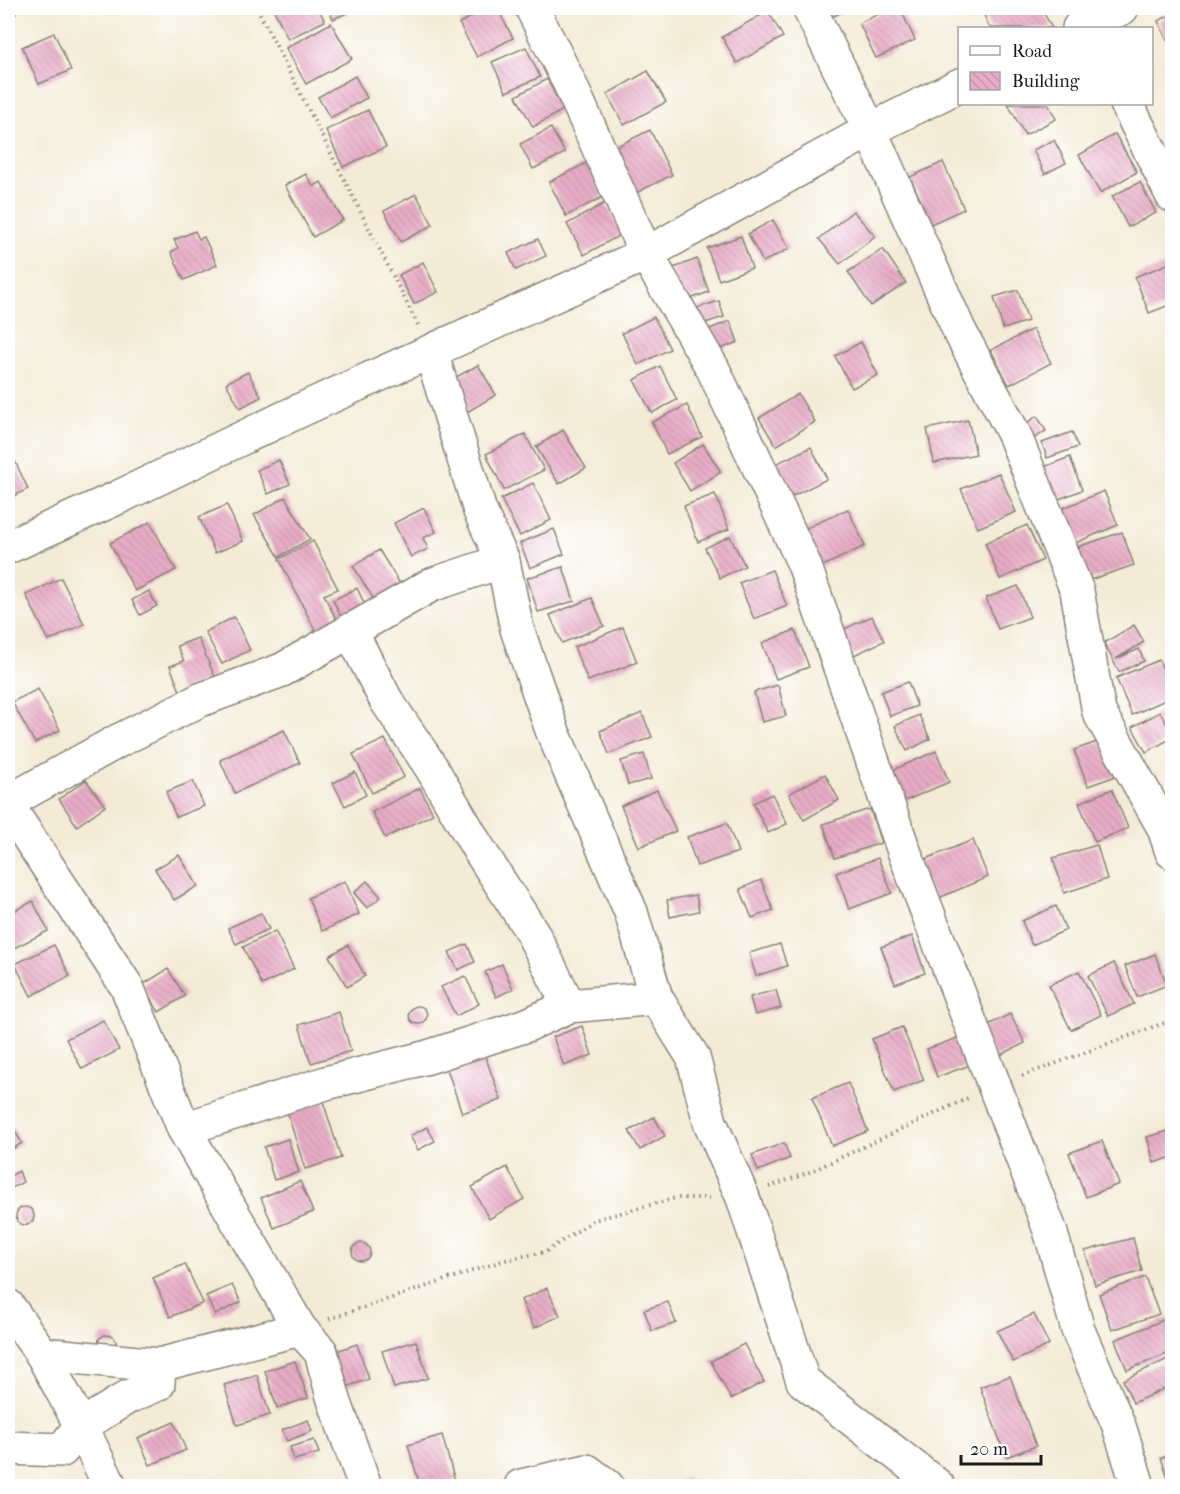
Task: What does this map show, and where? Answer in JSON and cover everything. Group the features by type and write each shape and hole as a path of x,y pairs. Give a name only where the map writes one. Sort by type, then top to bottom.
{"street":[{"path":"532,8 569,82 646,254 713,369 804,564 904,851 1050,1230 1078,1330 1119,1426 1138,1486"},
{"path":"809,8 870,130 959,330 1014,434 1077,591 1099,712 1164,828 1173,852"},
{"path":"1083,22 1122,8"},
{"path":"8,547 303,409 646,254 870,130 958,86"},
{"path":"1127,105 1173,195"},
{"path":"431,352 480,511 503,561 517,629 552,730 631,912 656,998 693,1057 711,1122 742,1198 803,1381 939,1486"},
{"path":"365,1486 334,1400 321,1352 300,1329 184,1129 127,987 8,804 118,741 200,700 282,670 431,585 503,561"},
{"path":"350,630 386,700 431,767 478,848 532,932 569,1006"},
{"path":"184,1129 326,1083 428,1057 527,1025 569,1006 656,998"},
{"path":"8,1306 42,1354 110,1486"},
{"path":"42,1354 159,1365 300,1329"},
{"path":"8,1448 62,1450 81,1426 128,1397 158,1384 159,1365"},
{"path":"521,1486 587,1471 608,1486"}],"path":[{"path":"257,8 431,352"}],"building":[{"path":"8,8 12,8 16,14 8,19"},
{"path":"273,8 318,8 325,21 288,39"},
{"path":"328,8 359,8 333,19"},
{"path":"489,8 497,8 513,38 477,57 459,23"},
{"path":"812,8 850,8 820,23"},
{"path":"892,8 900,8 915,40 876,58 859,23"},
{"path":"998,8 1041,8 1051,27 990,27 984,15"},
{"path":"768,11 783,37 737,63 722,37"},
{"path":"1172,14 1172,50 1158,21"},
{"path":"331,23 352,59 306,84 286,48"},
{"path":"54,33 71,70 39,84 22,47"},
{"path":"526,47 540,77 506,92 492,62"},
{"path":"648,71 666,102 624,125 607,94"},
{"path":"355,76 367,98 330,118 318,97"},
{"path":"547,79 563,110 533,127 516,96"},
{"path":"1009,105 1049,105 1056,119 1025,135"},
{"path":"368,110 386,147 343,167 326,130"},
{"path":"551,128 565,153 533,169 520,144"},
{"path":"650,130 672,175 636,193 613,148"},
{"path":"1115,134 1137,172 1100,193 1079,155"},
{"path":"1054,140 1066,163 1045,174 1033,150"},
{"path":"943,162 964,209 931,224 910,177"},
{"path":"586,163 603,197 566,216 549,182"},
{"path":"306,174 313,187 321,182 343,220 313,237 285,185"},
{"path":"1140,182 1156,213 1128,227 1112,196"},
{"path":"416,194 433,225 401,242 384,211"},
{"path":"605,203 622,234 584,255 567,224"},
{"path":"853,211 875,236 840,264 819,239"},
{"path":"773,220 789,249 763,262 748,234"},
{"path":"195,231 199,239 204,237 217,265 184,280 171,252 178,248 174,240"},
{"path":"741,236 752,268 719,280 707,248"},
{"path":"538,239 546,256 516,270 508,253"},
{"path":"883,249 906,283 871,306 848,272"},
{"path":"697,259 709,292 684,301 671,269"},
{"path":"423,262 438,292 414,304 399,275"},
{"path":"1170,263 1172,304 1149,313 1135,277"},
{"path":"1018,290 1028,321 1003,329 994,297"},
{"path":"719,301 724,317 702,324 697,308"},
{"path":"654,317 670,349 638,365 622,333"},
{"path":"730,321 738,342 710,353 702,332"},
{"path":"1033,329 1051,363 1009,385 991,350"},
{"path":"861,342 878,375 852,388 835,356"},
{"path":"478,365 496,395 467,412 449,381"},
{"path":"660,366 677,400 652,413 634,380"},
{"path":"248,372 261,397 240,408 226,383"},
{"path":"798,394 815,422 776,446 759,418"},
{"path":"687,405 702,437 667,454 652,422"},
{"path":"1037,416 1046,431 1033,439 1024,425"},
{"path":"968,420 976,454 934,463 927,429"},
{"path":"563,430 586,468 559,484 536,447"},
{"path":"1072,432 1078,447 1047,458 1042,443"},
{"path":"525,434 544,470 504,490 486,454"},
{"path":"703,444 721,472 690,491 673,463"},
{"path":"8,446 28,489 8,499"},
{"path":"811,447 827,479 785,500 769,467"},
{"path":"1070,457 1082,490 1049,503 1036,470"},
{"path":"279,460 290,484 268,494 257,470"},
{"path":"999,473 1016,512 978,528 961,489"},
{"path":"533,483 551,520 520,536 501,499"},
{"path":"1104,491 1118,525 1068,546 1054,512"},
{"path":"715,494 729,529 698,542 684,506"},
{"path":"285,497 310,539 279,557 254,515"},
{"path":"227,505 243,541 215,553 199,517"},
{"path":"424,508 436,532 423,538 428,549 411,557 394,523"},
{"path":"848,509 865,546 821,567 804,529"},
{"path":"150,522 176,570 135,591 110,543"},
{"path":"1027,525 1043,560 1000,579 985,543"},
{"path":"554,529 564,554 530,568 520,543"},
{"path":"1122,532 1134,565 1081,583 1069,550"},
{"path":"730,536 745,566 720,578 705,548"},
{"path":"313,541 338,589 324,595 337,621 316,632 279,559"},
{"path":"379,550 402,587 376,603 353,566"},
{"path":"563,567 574,601 538,612 527,578"},
{"path":"772,570 787,606 754,619 739,583"},
{"path":"61,578 84,624 49,641 26,595"},
{"path":"1018,586 1030,617 998,629 986,598"},
{"path":"357,588 366,607 342,619 333,600"},
{"path":"149,591 157,606 140,615 132,600"},
{"path":"592,598 604,626 562,643 550,615"},
{"path":"872,616 884,641 852,656 840,631"},
{"path":"234,617 250,650 222,664 205,632"},
{"path":"1134,625 1144,642 1116,659 1139,649 1144,661 1119,672 1104,643"},
{"path":"623,627 637,662 588,681 574,647"},
{"path":"795,630 809,667 776,679 762,643"},
{"path":"198,638 215,677 180,691 170,666 184,661 177,646"},
{"path":"1159,660 1172,691 1172,697 1132,715 1116,678"},
{"path":"908,682 917,706 890,716 881,692"},
{"path":"778,685 786,716 762,722 754,692"},
{"path":"38,689 60,730 35,743 12,702"},
{"path":"1160,712 1172,738 1146,752 1132,727"},
{"path":"642,713 652,737 609,754 600,731"},
{"path":"919,715 930,739 907,751 895,726"},
{"path":"284,730 300,763 235,793 220,760"},
{"path":"385,739 404,777 372,793 353,754"},
{"path":"1106,739 1119,775 1088,786 1074,750"},
{"path":"936,751 949,782 898,804 884,774"},
{"path":"644,754 651,779 628,785 621,761"},
{"path":"355,772 366,795 345,806 333,783"},
{"path":"825,774 839,800 804,820 789,794"},
{"path":"86,780 105,806 77,826 59,799"},
{"path":"193,781 204,806 176,817 166,792"},
{"path":"420,788 433,814 385,838 372,812"},
{"path":"1112,789 1128,828 1095,842 1079,803"},
{"path":"657,790 676,831 639,847 621,806"},
{"path":"772,794 787,824 768,833 753,803"},
{"path":"870,809 881,843 835,858 823,824"},
{"path":"727,823 738,852 697,866 687,837"},
{"path":"973,840 988,877 934,900 918,862"},
{"path":"1097,845 1107,879 1064,893 1053,858"},
{"path":"179,855 198,886 174,900 155,869"},
{"path":"878,858 892,893 849,909 836,873"},
{"path":"761,880 773,910 752,918 740,889"},
{"path":"345,881 359,914 322,931 308,898"},
{"path":"367,881 381,897 367,908 354,893"},
{"path":"696,895 699,911 670,917 667,900"},
{"path":"33,901 48,931 8,951 8,914"},
{"path":"1056,906 1066,930 1032,945 1022,921"},
{"path":"261,913 269,929 236,944 228,928"},
{"path":"275,931 294,969 262,985 243,947"},
{"path":"912,936 925,973 895,984 881,947"},
{"path":"467,944 475,962 458,970 449,952"},
{"path":"780,944 787,966 756,976 749,953"},
{"path":"54,945 70,976 31,996 15,964"},
{"path":"348,945 365,976 347,987 329,956"},
{"path":"1155,954 1167,985 1137,997 1125,966"},
{"path":"1114,963 1134,1004 1108,1016 1088,976"},
{"path":"502,964 513,989 496,997 485,972"},
{"path":"168,969 185,996 159,1012 142,985"},
{"path":"1079,971 1101,1015 1071,1030 1049,985"},
{"path":"465,976 479,1004 456,1016 441,987"},
{"path":"776,990 781,1008 755,1015 750,997"},
{"path":"414,1006 422,1006 427,1011 425,1022 414,1024 409,1019 409,1011"},
{"path":"339,1012 351,1051 311,1063 299,1025"},
{"path":"1010,1014 1025,1043 995,1058 980,1029"},
{"path":"103,1020 119,1050 82,1069 66,1039"},
{"path":"582,1026 592,1055 564,1066 553,1037"},
{"path":"902,1027 924,1080 894,1092 872,1039"},
{"path":"963,1036 973,1064 937,1077 927,1049"},
{"path":"484,1053 501,1100 462,1113 446,1066"},
{"path":"848,1083 868,1131 832,1146 812,1098"},
{"path":"323,1101 341,1158 305,1169 287,1112"},
{"path":"654,1117 665,1136 640,1150 629,1131"},
{"path":"11,1124 22,1143 8,1152 8,1126"},
{"path":"427,1127 435,1141 418,1150 410,1136"},
{"path":"1172,1130 1172,1157 1154,1163 1147,1137"},
{"path":"288,1139 299,1172 274,1180 264,1147"},
{"path":"1102,1141 1119,1184 1086,1197 1069,1153"},
{"path":"784,1143 790,1158 758,1171 752,1155"},
{"path":"507,1167 524,1199 489,1219 472,1187"},
{"path":"19,1171 23,1182 8,1190 8,1177"},
{"path":"300,1181 313,1212 274,1228 261,1198"},
{"path":"21,1207 29,1207 34,1212 32,1223 21,1225 16,1220 16,1212"},
{"path":"1133,1238 1142,1271 1095,1285 1085,1251"},
{"path":"357,1243 365,1243 370,1248 368,1259 357,1261 352,1256 352,1248"},
{"path":"185,1264 203,1303 170,1317 153,1278"},
{"path":"1145,1277 1159,1314 1112,1330 1099,1294"},
{"path":"232,1285 241,1302 215,1315 206,1296"},
{"path":"547,1288 560,1316 534,1328 521,1300"},
{"path":"668,1302 676,1323 652,1331 644,1310"},
{"path":"1034,1314 1049,1345 1013,1362 997,1331"},
{"path":"1168,1318 1172,1329 1172,1352 1127,1370 1115,1340"},
{"path":"104,1335 113,1336 116,1347 98,1345 99,1339"},
{"path":"416,1341 428,1378 394,1388 382,1351"},
{"path":"357,1344 369,1379 343,1388 331,1353"},
{"path":"744,1344 764,1382 731,1399 711,1361"},
{"path":"1172,1357 1172,1385 1133,1403 1123,1380"},
{"path":"295,1361 308,1398 277,1408 265,1371"},
{"path":"257,1375 270,1415 237,1425 224,1385"},
{"path":"1010,1376 1036,1446 1006,1457 980,1387"},
{"path":"308,1420 312,1431 287,1441 282,1430"},
{"path":"174,1422 186,1450 150,1465 138,1438"},
{"path":"442,1435 455,1481 433,1486 420,1486 408,1445"},
{"path":"314,1440 319,1453 294,1460 290,1447"},
{"path":"1172,1454 1172,1486 1171,1486 1161,1458"},
{"path":"685,1477 695,1486 675,1486"}]}
